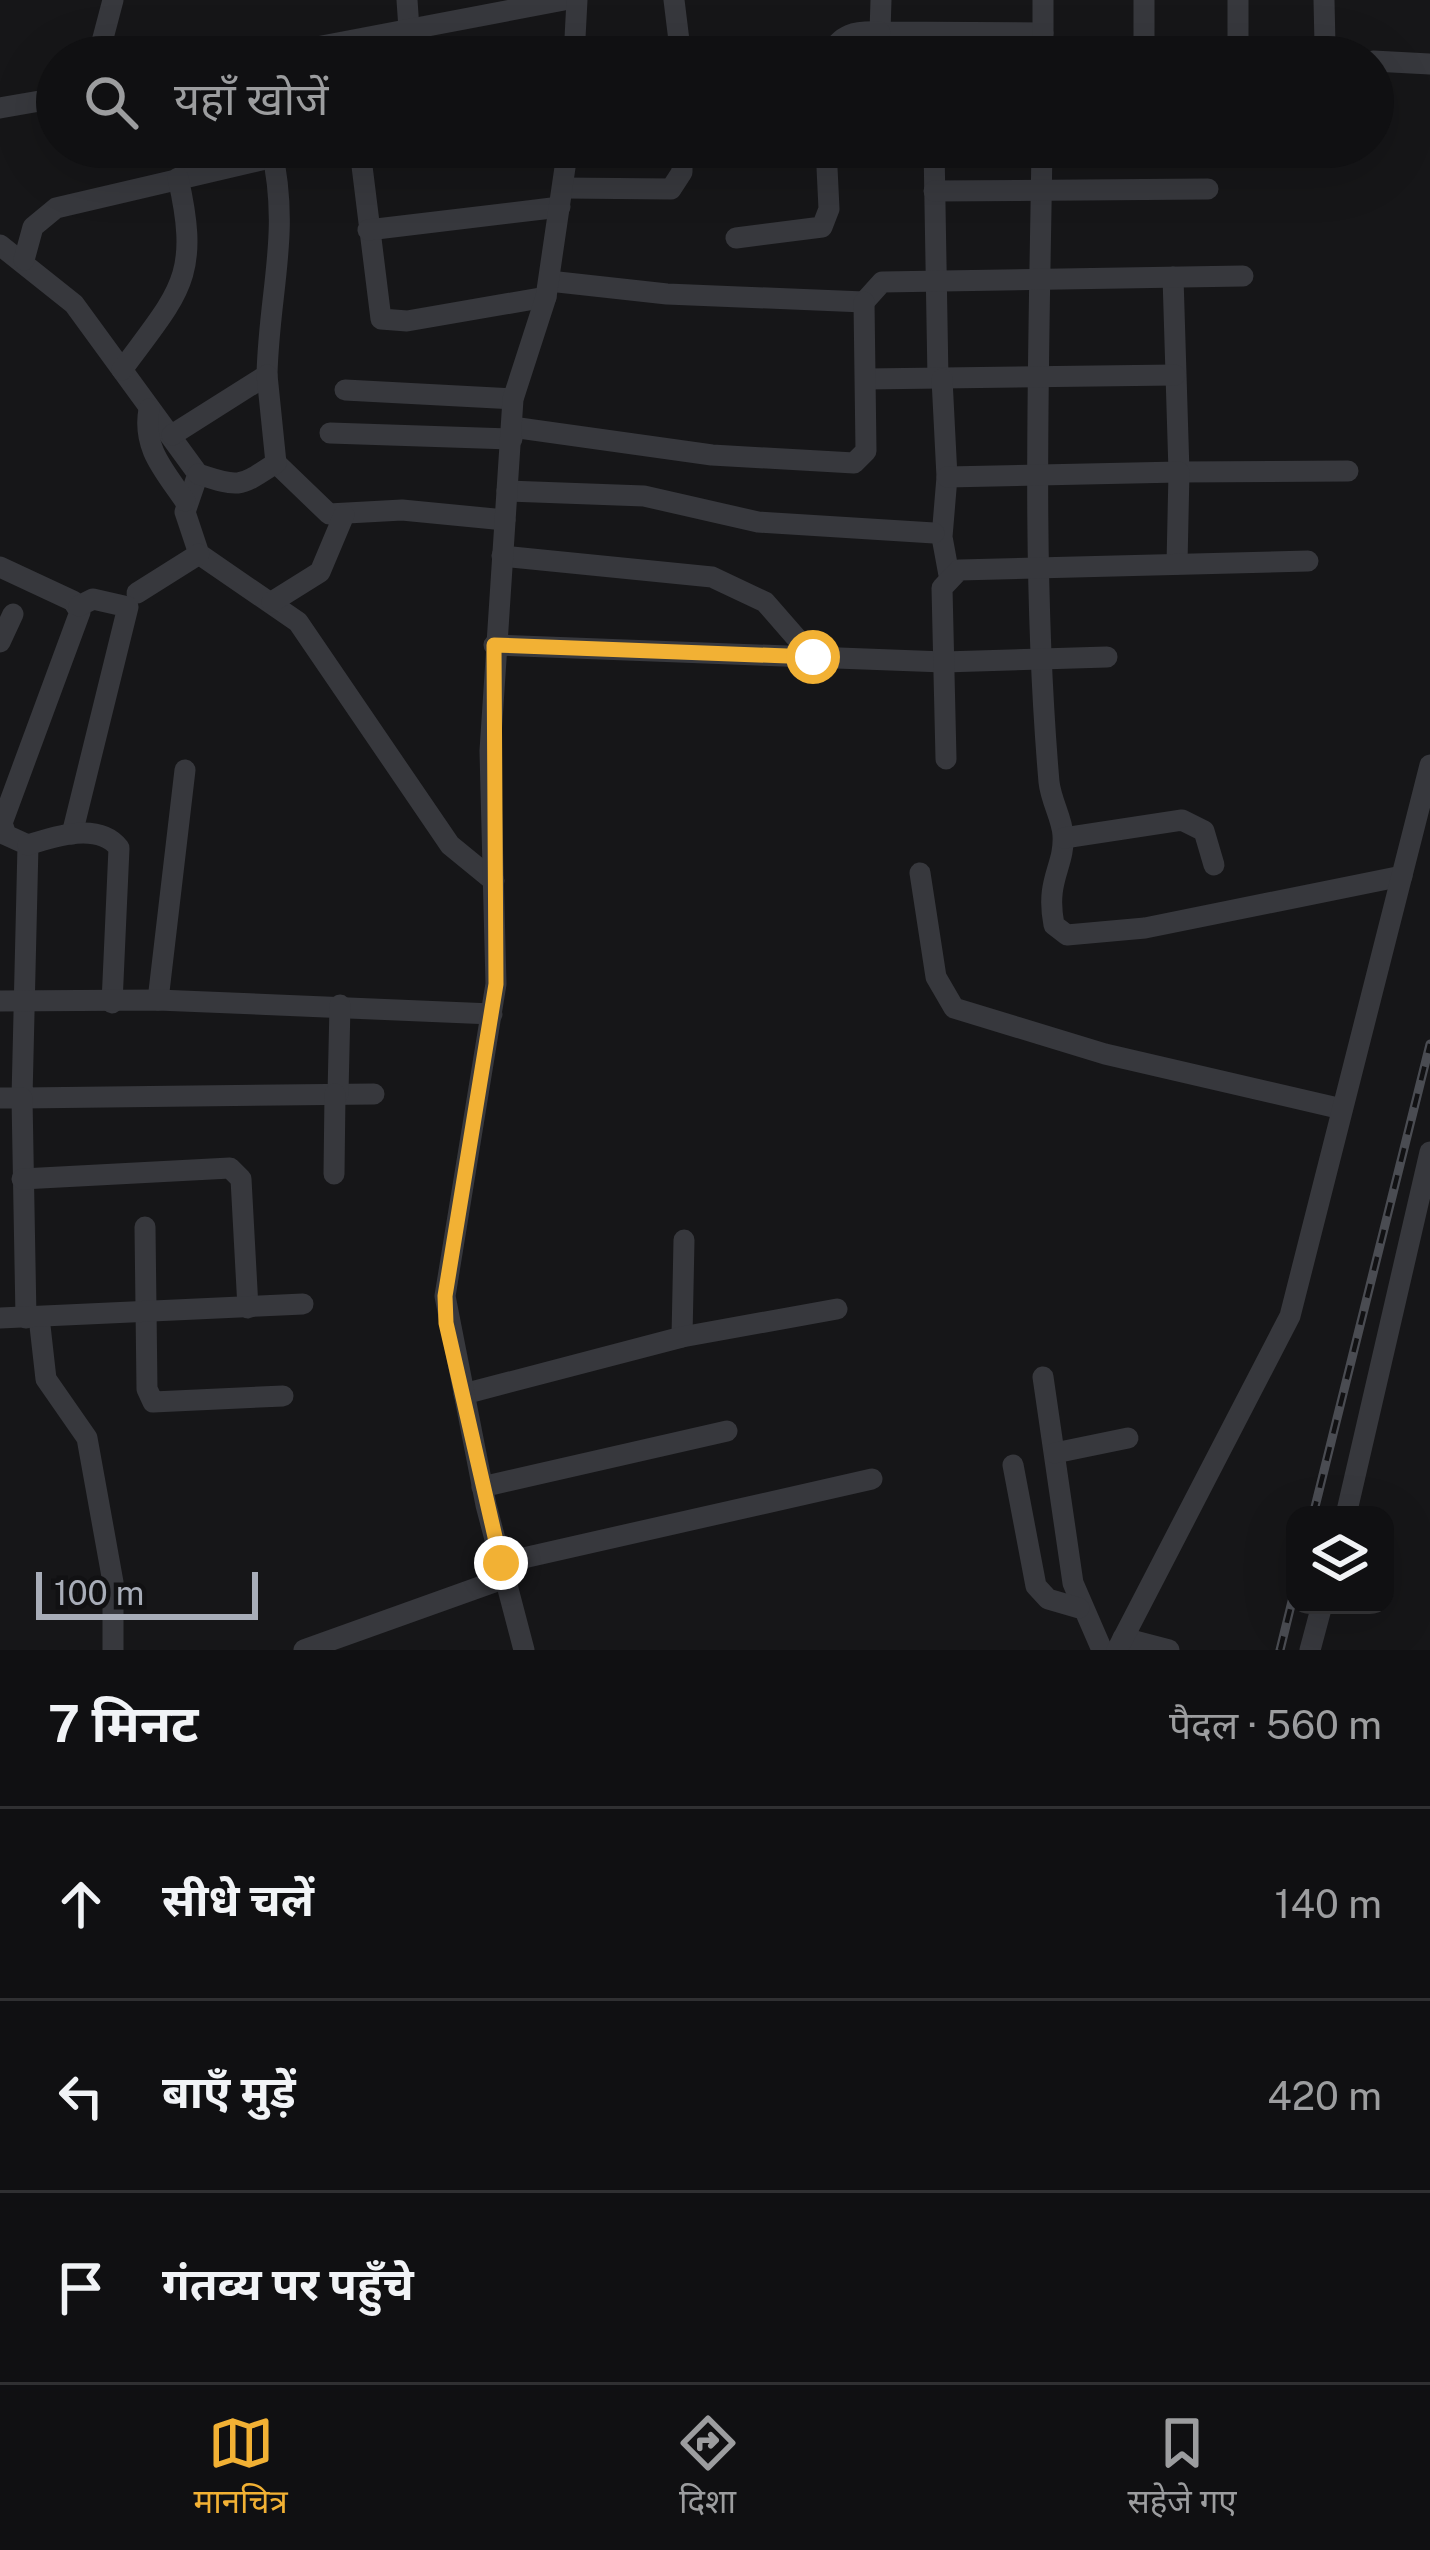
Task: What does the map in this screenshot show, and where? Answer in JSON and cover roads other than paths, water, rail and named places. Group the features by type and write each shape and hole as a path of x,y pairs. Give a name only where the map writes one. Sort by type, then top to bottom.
{"street":[{"path":"104,36 113,0"},
{"path":"407,0 409,29"},
{"path":"373,36 564,0"},
{"path":"575,36 577,0"},
{"path":"674,0 678,36"},
{"path":"880,32 881,0"},
{"path":"846,36 856,32 1043,33 1043,0"},
{"path":"1144,0 1144,36"},
{"path":"1238,0 1238,36"},
{"path":"1324,0 1325,36"},
{"path":"1394,63 1430,64"},
{"path":"0,108 36,102"},
{"path":"24,260 33,226 46,213 114,190 215,168"},
{"path":"275,168 283,247 271,286 267,375 275,463 329,514 402,510 505,520"},
{"path":"369,168 368,230 376,298 381,319 390,323 547,289 864,302"},
{"path":"524,1650 482,1487 445,1296 492,1014 499,942 494,881 494,645 513,399 547,289 565,168"},
{"path":"368,230 561,198 671,189 682,168"},
{"path":"736,238 822,227 829,209 827,168"},
{"path":"934,168 947,477 941,537 950,575"},
{"path":"1041,168 1037,375 1043,660 1049,787 1064,838 1048,898 1054,925 1066,935 1145,928 1402,876"},
{"path":"122,370 172,302 191,247 178,178"},
{"path":"934,191 1041,186 1208,189"},
{"path":"0,244 74,304 199,474 235,486 250,482 275,463"},
{"path":"330,433 512,433 841,466 866,451 864,302 882,282 1243,276"},
{"path":"1173,277 1177,564"},
{"path":"172,435 267,375"},
{"path":"866,379 1174,375"},
{"path":"345,390 513,399"},
{"path":"149,409 145,430 149,449 185,501 188,532 199,554 298,622 462,860 494,881"},
{"path":"947,477 1348,471"},
{"path":"185,501 199,474"},
{"path":"508,491 644,496 758,522 934,533"},
{"path":"272,602 320,572 344,515"},
{"path":"137,593 199,554"},
{"path":"502,556 712,577 765,602 813,657"},
{"path":"946,760 942,588 959,570 1308,561"},
{"path":"0,567 79,607"},
{"path":"72,834 128,607 93,599 79,607 2,823 6,835 28,845 72,834 110,837 119,848 112,1003"},
{"path":"0,642 13,614"},
{"path":"494,645 944,662 1107,657"},
{"path":"1169,1650 1120,1644 1290,1316 1430,765"},
{"path":"158,1000 185,770"},
{"path":"1064,838 1182,820 1204,831 1214,865"},
{"path":"28,845 11,1001 15,1186 32,1317 46,1379 87,1438 113,1582 112,1650"},
{"path":"920,873 936,977 954,1008 1105,1054 1342,1109"},
{"path":"11,1001 158,1000 492,1014"},
{"path":"334,1174 340,1005"},
{"path":"11,1098 374,1094"},
{"path":"1348,1506 1430,1153"},
{"path":"15,1186 230,1168 241,1179 248,1308"},
{"path":"145,1227 147,1394 153,1402 283,1396"},
{"path":"682,1336 684,1240"},
{"path":"0,1318 303,1304"},
{"path":"464,1394 682,1336 837,1309"},
{"path":"1043,1377 1079,1608 1102,1650"},
{"path":"482,1487 727,1431"},
{"path":"1055,1453 1128,1438"},
{"path":"1013,1465 1036,1586 1048,1599 1079,1608"},
{"path":"304,1650 503,1571 872,1479"},
{"path":"1310,1650 1320,1614"}],"railway":[{"path":"1315,1506 1430,1044"},
{"path":"1280,1650 1289,1614"}]}
